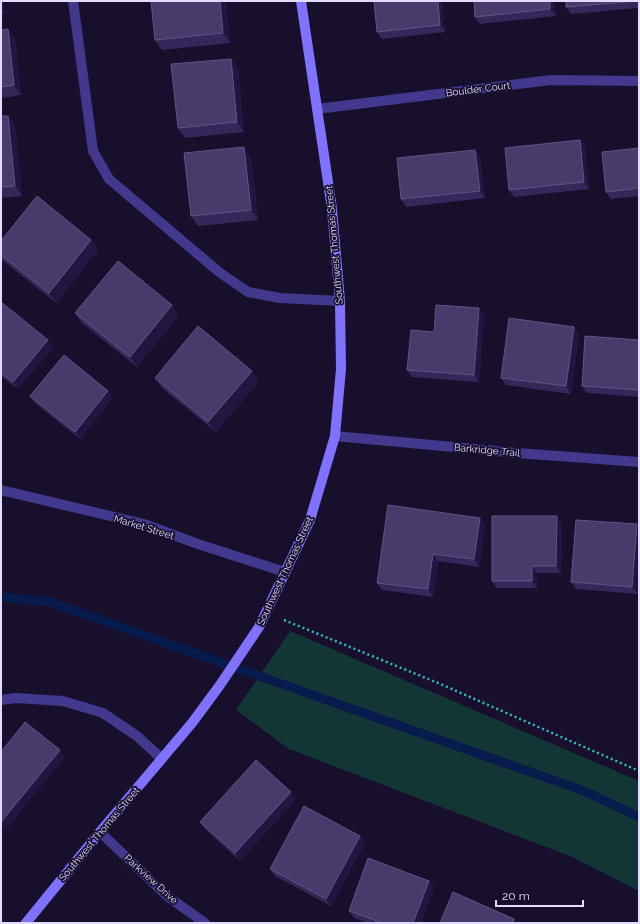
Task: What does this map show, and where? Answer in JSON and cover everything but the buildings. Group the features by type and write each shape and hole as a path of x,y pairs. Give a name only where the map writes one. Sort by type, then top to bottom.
{"street":[{"path":"73,1 93,151 109,179 219,272 248,292 280,298 340,301"},
{"name":"Southwest Thomas Street","path":"26,923 192,723 220,685 259,627 310,520 334,436 341,369 340,301 332,209 301,1"},
{"name":"Boulder Court","path":"317,109 551,80 639,81"},
{"name":"Barkridge Trail","path":"334,436 517,453 639,462"},
{"name":"Market Street","path":"1,490 144,524 198,544 285,572"},
{"path":"1,700 16,698 63,701 103,713 137,736 162,759"},
{"name":"Parkview Drive","path":"100,832 167,896 205,923"}],"path":[{"path":"266,612 438,683 639,771"}],"green space":[{"path":"290,631 639,781 639,891 572,857 289,749 236,710"}],"waterway":[{"path":"1,597 50,602 584,791 639,817"}]}
